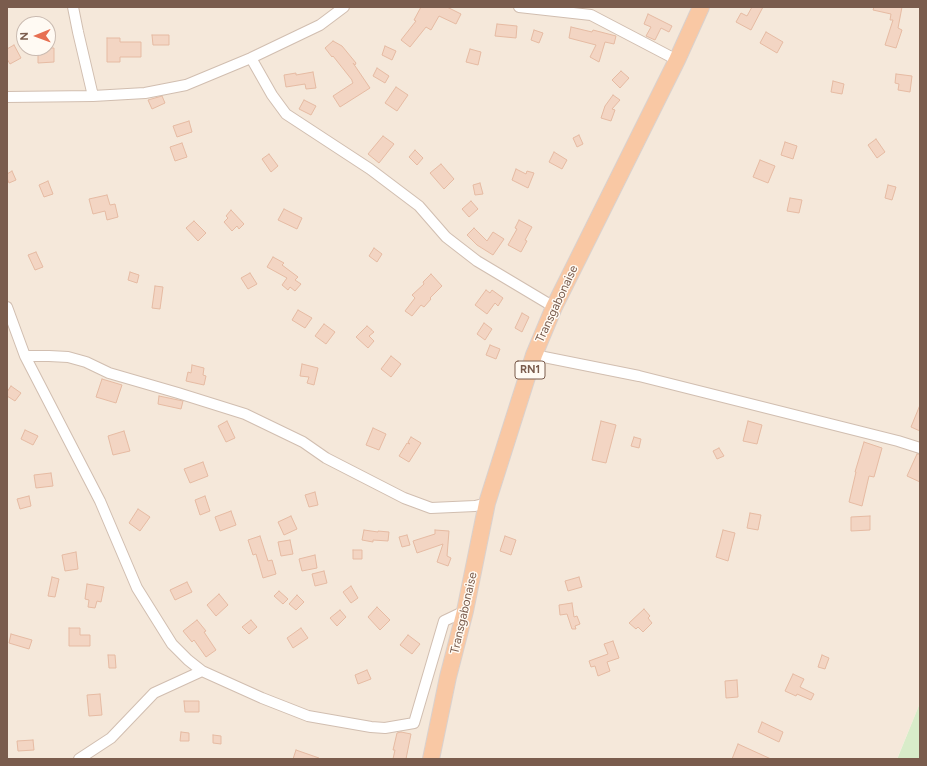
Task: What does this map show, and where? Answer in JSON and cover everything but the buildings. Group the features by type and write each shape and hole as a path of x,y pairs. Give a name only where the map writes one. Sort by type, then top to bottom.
{"highway":[{"name":"Transgabonaise","path":"432,759 448,677 465,610 487,503 534,355 554,307 677,60 701,7"}],"street":[{"path":"73,7 93,96"},
{"path":"7,97 93,96 145,93 186,85 251,58 320,25 344,7"},
{"path":"519,7 591,15 677,60"},
{"path":"251,58 272,95 286,114 370,169 419,206 446,236 477,261 554,307"},
{"path":"7,307 25,356 100,501 137,588 172,644 202,671 262,698 308,716 384,728 414,723 444,621 465,610"},
{"path":"534,355 639,376 891,439 920,448"},
{"path":"25,356 68,357 86,362 109,373 246,414 303,442 326,458 404,498 431,508 475,506 487,503"},
{"path":"79,759 111,738 154,693 202,671"}],"shaded area":[{"path":"7,7 920,7 920,703 897,759 7,759"}],"green space":[{"path":"920,703 920,759 897,759 898,757"}]}
